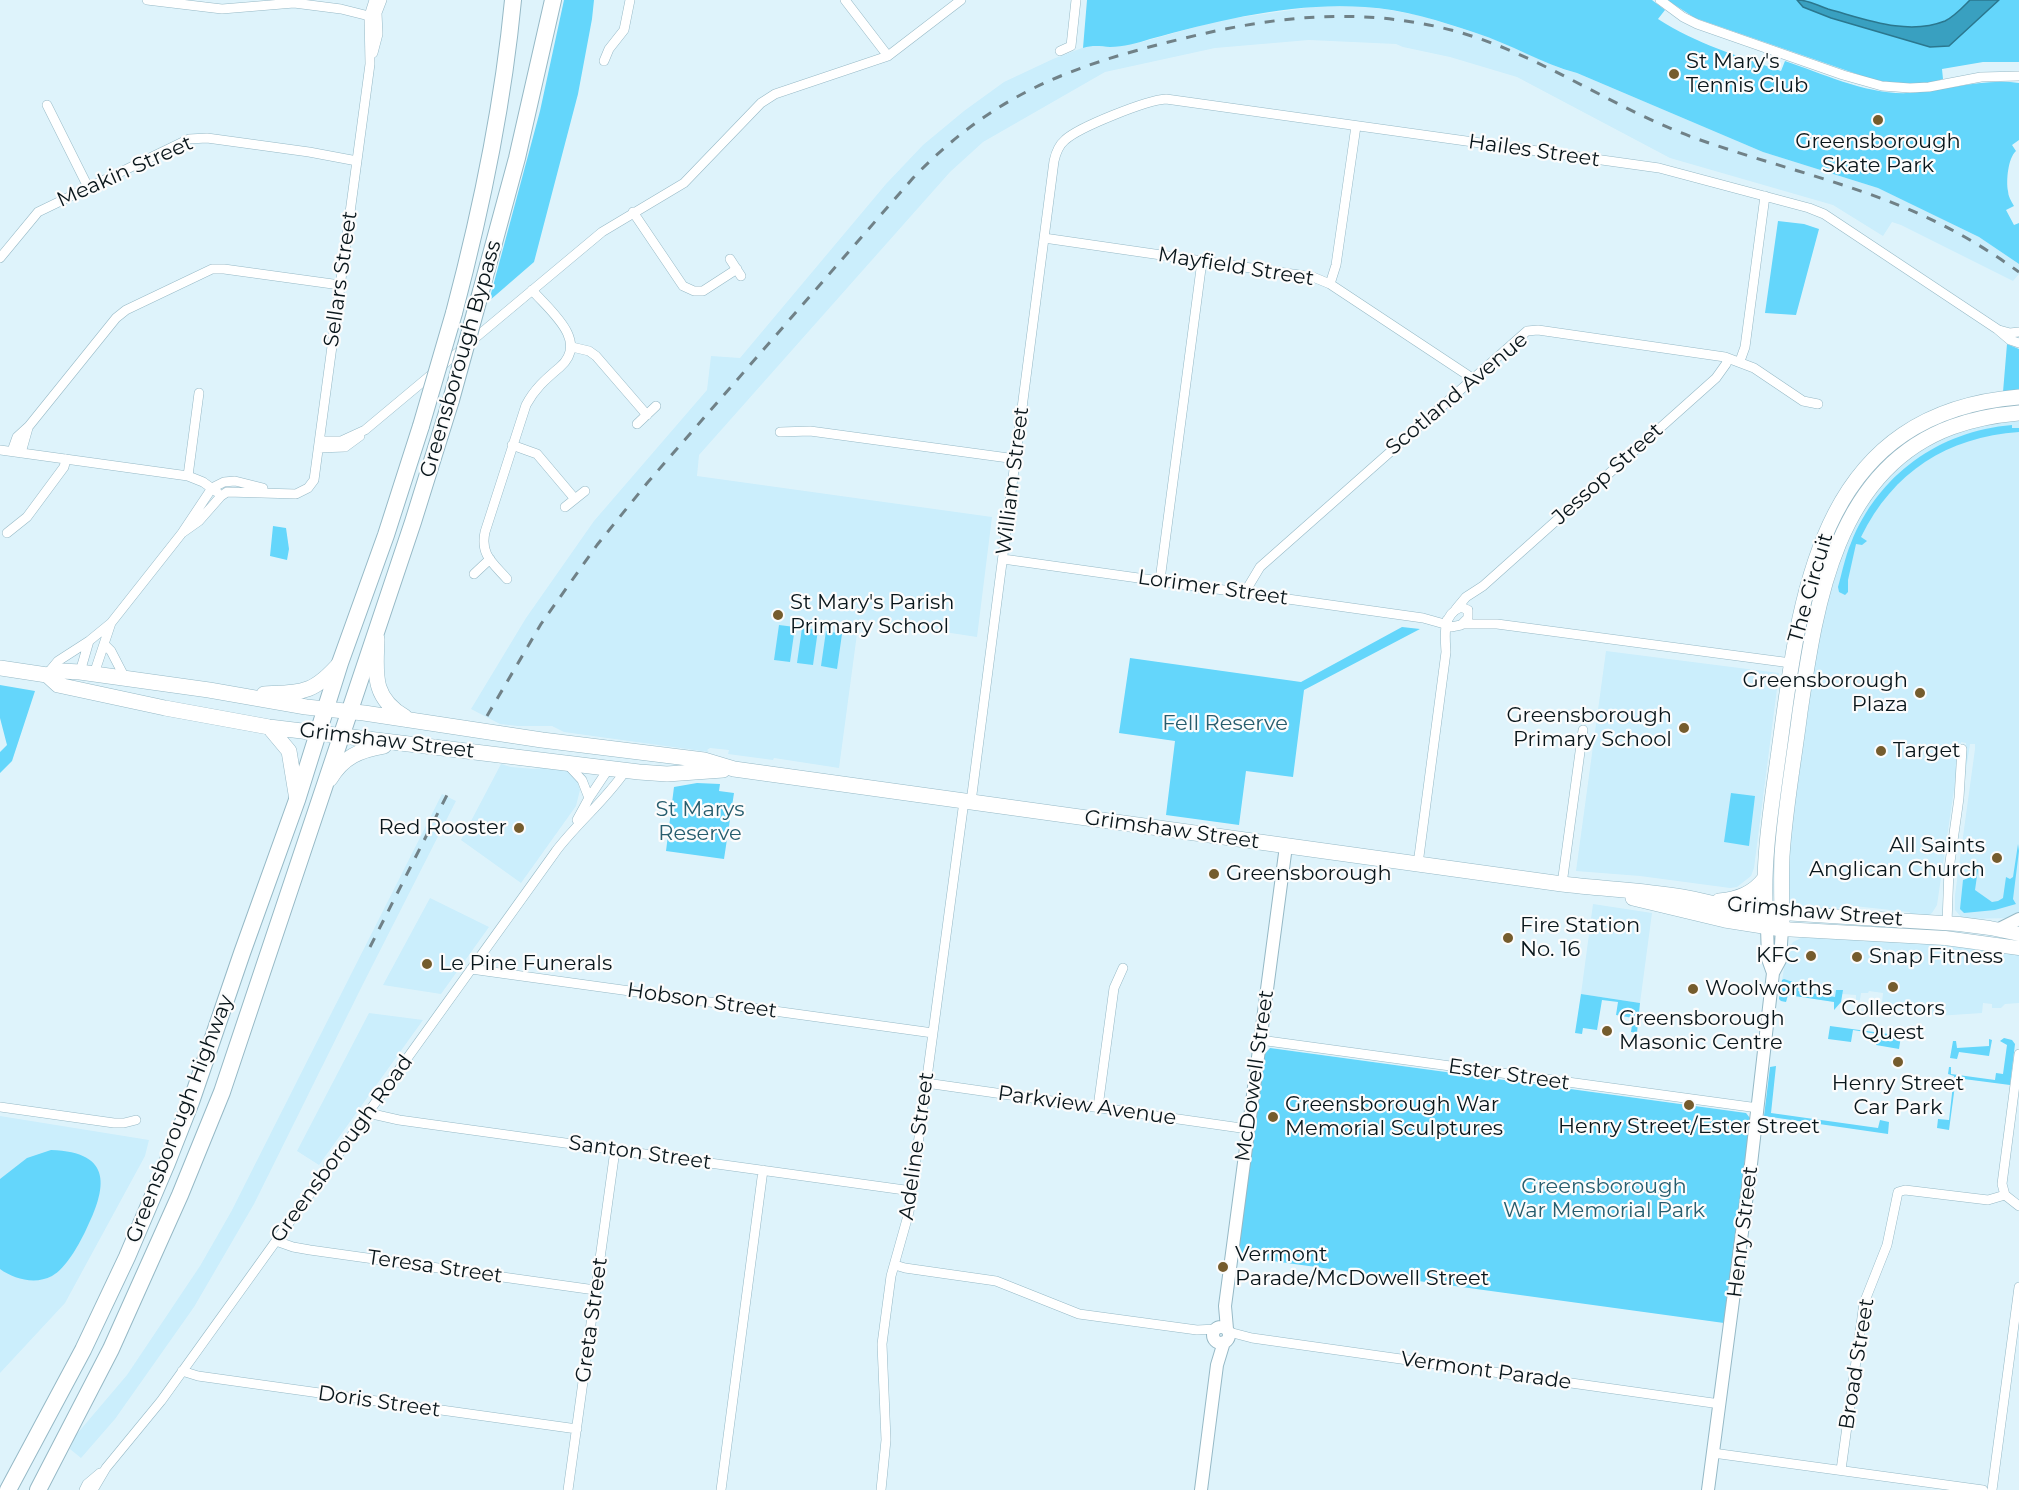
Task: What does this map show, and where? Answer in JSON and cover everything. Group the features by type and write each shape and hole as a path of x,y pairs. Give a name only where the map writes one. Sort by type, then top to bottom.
{"highway":[{"name":"Greensborough Bypass","path":"318,733 340,663 386,536 454,313 485,180 506,62 513,0"},
{"name":"Greensborough Bypass","path":"341,737 451,400 517,158 553,0"},
{"name":"Greensborough Highway","path":"8,1490 83,1350 167,1163 191,1102 247,937 297,800 318,733"},
{"name":"Greensborough Highway","path":"38,1490 111,1349 180,1195 222,1092 341,737"}],"main road":[{"name":"The Circuit","path":"1771,923 1765,878 1791,663 1800,612 1827,528 1839,504 1858,476 1890,445 1929,420 1959,407 1978,402 2019,397"},
{"name":"The Circuit","path":"1782,913 1783,841 1807,665 1815,620 1833,560 1848,522 1869,488 1880,476 1906,453 1935,434 1968,421 2019,413"},
{"path":"377,630 376,678 378,688 387,704 408,719"},
{"path":"240,696 306,691 326,679 340,663"},
{"path":"1791,663 1807,665"},
{"name":"Grimshaw Street","path":"0,668 47,675 62,670 124,678 325,710 349,711 704,760 734,769 1610,891 1725,920 1946,938 2019,948"},
{"path":"84,691 87,673"},
{"name":"Grimshaw Street","path":"47,675 58,685 84,691 268,727 341,737 668,774 734,769"},
{"path":"268,727 289,751 297,800"},
{"path":"323,791 342,762 354,754 369,748 401,742"},
{"path":"626,770 628,751"},
{"name":"Greensborough Road","path":"609,768 628,751"},
{"path":"1704,902 1742,897 1755,889 1765,878"},
{"name":"Grimshaw Street","path":"1610,891 1645,891 1704,902 1771,923"},
{"name":"Grimshaw Street","path":"1771,923 1782,913 1947,923 1999,929 2019,934"},
{"path":"1946,938 1947,923"}],"street":[{"path":"147,0 207,4 230,9 294,3 341,9 373,10"},
{"name":"Sellars Street","path":"274,492 296,494 304,491 314,480 370,64 378,34 373,10 382,0"},
{"path":"604,61 609,49 624,30 630,0"},
{"path":"845,0 888,56"},
{"path":"319,444 341,441 365,429 602,232 693,176 755,108 769,98 888,56 962,0"},
{"path":"1060,51 1076,44 1076,0"},
{"path":"1660,0 1697,24 1869,84 1910,88 1929,87 1981,77 2019,78"},
{"name":"Hailes Street","path":"1054,160 1062,142 1074,133 1161,99 1659,168 1824,214 2019,344"},
{"path":"47,105 88,187"},
{"path":"1330,284 1336,265 1356,126"},
{"name":"Meakin Street","path":"0,258 38,212 183,141 194,138 357,158"},
{"name":"William Street","path":"968,801 1003,559 1054,160"},
{"path":"1740,362 1745,347 1765,196"},
{"path":"633,212 683,286 688,289 703,291 739,273 730,259"},
{"name":"Mayfield Street","path":"1044,238 1307,276 1330,284 1472,378"},
{"path":"1160,580 1202,261"},
{"path":"17,452 29,426 119,314 208,270 224,269 340,285"},
{"path":"507,579 490,560 484,550 483,540 522,414 531,395 567,360 572,347 567,332 532,290"},
{"name":"Hailes Street","path":"1997,329 2010,333 2019,332"},
{"name":"Scotland Avenue","path":"1245,592 1260,567 1523,333 1534,330 1728,358 1754,368 1803,401 1818,404"},
{"path":"572,347 585,349 596,356 647,415"},
{"name":"Jessop Street","path":"1418,864 1446,652 1456,619 1466,597 1483,586 1716,378 1728,358"},
{"path":"188,476 199,393"},
{"path":"637,424 656,406"},
{"path":"780,432 810,430 1016,459"},
{"path":"512,445 537,454 575,499"},
{"path":"0,450 188,476 212,488 220,496"},
{"path":"7,533 27,517 64,467 66,459"},
{"path":"47,675 58,661 89,641 111,623 182,533 212,488 224,482 235,481 274,492"},
{"path":"565,507 585,491"},
{"path":"182,533 199,521 220,496 231,492 274,492"},
{"name":"Lorimer Street","path":"1003,559 1423,618 1497,624 1791,663"},
{"path":"474,574 490,560"},
{"path":"87,673 104,644 111,623"},
{"path":"87,673 89,641"},
{"path":"104,644 111,651 124,678"},
{"path":"1562,884 1583,730"},
{"path":"1947,923 1949,869 1959,798 1962,748"},
{"path":"565,762 582,780 589,798"},
{"name":"Greensborough Road","path":"93,1490 106,1468 138,1431 182,1371 573,828 609,768"},
{"name":"Greensborough Road","path":"573,828 597,805 626,770"},
{"name":"Adeline Street","path":"881,1490 886,1440 882,1344 891,1276 908,1221 933,1033 968,801"},
{"name":"McDowell Street","path":"1201,1490 1286,846"},
{"path":"1999,929 2019,919"},
{"name":"Henry Street","path":"1708,1490 1758,1108 1773,973 1780,960 1771,923"},
{"path":"1098,1107 1114,988 1122,968"},
{"name":"Hobson Street","path":"471,969 933,1033"},
{"name":"Ester Street","path":"1260,1040 1758,1108"},
{"path":"2019,1054 2002,1184 2004,1195 2019,1206"},
{"name":"Parkview Avenue","path":"926,1083 1248,1129"},
{"path":"0,1107 114,1123 136,1120"},
{"name":"Santon Street","path":"368,1113 399,1120 912,1191"},
{"name":"Greta Street","path":"568,1490 615,1150"},
{"path":"721,1490 763,1170"},
{"name":"Broad Street","path":"1841,1470 1864,1303 1886,1251 1898,1192 1905,1190 1988,1200 2004,1195"},
{"name":"Teresa Street","path":"276,1241 284,1245 310,1250 595,1290"},
{"name":"Vermont Parade","path":"895,1265 996,1281 1079,1314 1720,1404"},
{"path":"1992,1490 2017,1323 2019,1287"},
{"name":"Doris Street","path":"182,1371 198,1376 577,1429"},
{"path":"1713,1453 1946,1487 1983,1490"},
{"name":"Greensborough Road","path":"84,1490 92,1479 106,1468"}],"shaded area":[{"path":"1797,0 1871,21 1916,27 1945,21 1970,0 1999,0 1949,46 1930,47 1831,18 1803,7"},
{"path":"1313,7 1367,7 1390,10 1422,16 1501,41 1562,69 1577,73 1763,152 1878,188 1979,237 2019,264 2019,274 2013,281 1892,222 1883,236 1833,205 1670,158 1517,77 1396,44 1309,40 1215,48 1105,72 983,142 950,172 699,455 697,476 992,517 977,637 859,619 839,768 728,754 729,750 710,748 707,750 709,752 564,732 552,726 500,724 471,709 526,618 594,521 707,390 711,356 740,358 886,184 923,145 1004,82 1090,45 1110,47 1142,42 1221,20"},
{"path":"2019,419 2019,914 2014,918 1963,919 1955,910 1955,895 1975,749 1975,744 1970,744 1965,776 1966,743 1961,742 1937,905 1932,913 1927,916 1915,916 1909,912 1845,905 1836,910 1821,910 1791,905 1789,903 1788,852 1820,624 1851,528 1881,483 1919,450 1968,427"},
{"name":"Greensborough Primary School","path":"1606,651 1779,673 1754,868 1751,876 1737,887 1576,871"},
{"path":"501,764 535,769 547,767 566,769 577,780 580,790 576,806 521,883 461,840"},
{"path":"442,794 456,801 254,1204 194,1307 115,1419 81,1458 70,1449 76,1435 127,1375 200,1266 231,1212"},
{"path":"430,898 489,927 441,994 383,985"},
{"path":"1593,904 1652,913 1640,1003 1581,994"},
{"path":"1803,937 1923,942 2019,953 2019,1003 1992,1008 1992,1004 1983,1003 1982,1013 1937,1016 1903,1011 1904,1006 1882,1003 1883,993 1869,991 1861,993 1860,1000 1856,1000 1856,995 1842,994 1841,1002 1834,1010 1834,1002 1788,995 1786,1002 1781,1001 1779,999 1787,950 1793,942"},
{"path":"369,1013 423,1020 319,1165 297,1151"},
{"path":"0,1116 149,1140 145,1156 65,1303 0,1373"}],"green space":[{"path":"564,0 594,0 578,94 534,262 489,301 540,111"},
{"path":"1087,0 1652,0 1665,10 1658,19 1672,28 1718,49 1781,71 1785,61 1846,83 1893,93 1923,92 1978,83 2019,83 2019,140 2012,145 2016,151 2009,164 2007,182 2014,206 2006,210 2014,225 2019,223 2019,264 1979,237 1878,188 1763,152 1577,73 1489,38 1435,20 1379,8 1310,7 1230,19 1125,46 1083,48"},
{"path":"1667,0 2019,0 2019,62 1983,62 1942,69 1943,79 1926,83 1909,84 1874,80 1695,18"},
{"path":"1778,221 1804,224 1819,229 1796,315 1765,313"},
{"path":"2007,344 2019,349 2019,390 2003,392"},
{"path":"2012,425 2012,428 2019,428 2019,432 1968,441 1925,462 1906,477 1874,514 1861,537 1867,541 1862,545 1856,544 1848,580 1848,592 1845,595 1839,592 1838,587 1851,543 1877,497 1895,477 1936,447 1960,436"},
{"path":"273,526 286,528 289,549 287,560 270,556"},
{"path":"779,625 795,627 790,662 774,660"},
{"name":"Fell Reserve","path":"1402,627 1420,629 1304,690 1293,777 1246,771 1239,825 1166,815 1175,741 1119,733 1130,658 1301,682"},
{"path":"802,628 818,630 813,665 797,663"},
{"path":"826,631 842,634 837,669 821,666"},
{"path":"0,685 35,691 12,761 0,773 0,752 7,745 0,718"},
{"name":"St Marys Reserve","path":"697,783 720,784 719,791 734,793 724,859 666,851 674,787"},
{"path":"1731,793 1755,796 1749,846 1724,842"},
{"path":"2018,844 2013,899 2016,904 1995,910 1964,913 1960,909 1963,880 1971,877 1974,879 1975,868 1978,869 1975,890 1992,902 2003,898 2006,877 2010,879 2013,877"},
{"path":"1784,979 1799,984 1798,991 1835,997 1836,990 1843,990 1841,1002 1834,1010 1834,1002 1788,995 1786,1002 1781,1001 1779,999"},
{"path":"1581,994 1640,1003 1637,1033 1631,1032 1633,1018 1616,1015 1618,1002 1602,1000 1597,1030 1583,1028 1582,1034 1575,1033"},
{"path":"1830,1026 1896,1035 1897,1028 1900,1028 1902,1030 1899,1049 1876,1045 1877,1034 1853,1030 1851,1042 1828,1039"},
{"path":"2004,1038 2012,1040 2015,1044 2010,1085 1956,1078 1949,1130 1937,1128 1938,1119 1949,1120 1954,1076 1948,1074 1949,1067 1951,1067 1951,1074 1995,1080 1996,1073 2003,1074 2007,1045 2000,1041"},
{"path":"1989,1039 1992,1040 1989,1056 1959,1052 1957,1059 1950,1058 1953,1041 1956,1041 1957,1048 1989,1046"},
{"name":"Greensborough War Memorial Park","path":"1270,1048 1746,1113 1750,1118 1748,1152 1745,1159 1724,1323 1236,1256 1263,1056"},
{"path":"1776,1066 1771,1113 1878,1128 1880,1120 1889,1122 1888,1134 1764,1116 1770,1067"},
{"path":"51,1150 71,1152 86,1157 95,1165 100,1175 101,1187 98,1201 82,1238 62,1268 45,1279 25,1280 0,1269 0,1179 27,1158"}],"railway":[{"path":"487,716 541,624 597,545 648,482 913,178 943,149 1004,104 1069,73 1141,49 1216,31 1318,17 1386,18 1455,31 1516,53 1662,125 1692,137 1851,188 1919,214 1963,236 2019,272"},
{"path":"370,947 447,795"}],"place":[{"name":"St Mary's Tennis Club","path":"1674,74"},
{"name":"Greensborough Skate Park","path":"1878,120"},
{"name":"St Mary's Parish Primary School","path":"778,615"},
{"name":"Greensborough Plaza","path":"1920,693"},
{"name":"Greensborough Primary School","path":"1684,728"},
{"name":"Target","path":"1881,751"},
{"name":"Red Rooster","path":"519,828"},
{"name":"All Saints Anglican Church","path":"1997,858"},
{"name":"Greensborough","path":"1214,874"},
{"name":"Fire Station No. 16","path":"1508,938"},
{"name":"KFC","path":"1811,956"},
{"name":"Snap Fitness","path":"1857,957"},
{"name":"Le Pine Funerals","path":"427,964"},
{"name":"Collectors Quest","path":"1893,987"},
{"name":"Woolworths","path":"1693,989"},
{"name":"Greensborough Masonic Centre","path":"1607,1031"},
{"name":"Henry Street Car Park","path":"1898,1062"},
{"name":"Henry Street/Ester Street","path":"1689,1105"},
{"name":"Greensborough War Memorial Sculptures","path":"1273,1117"},
{"name":"Vermont Parade/McDowell Street","path":"1223,1267"}]}
